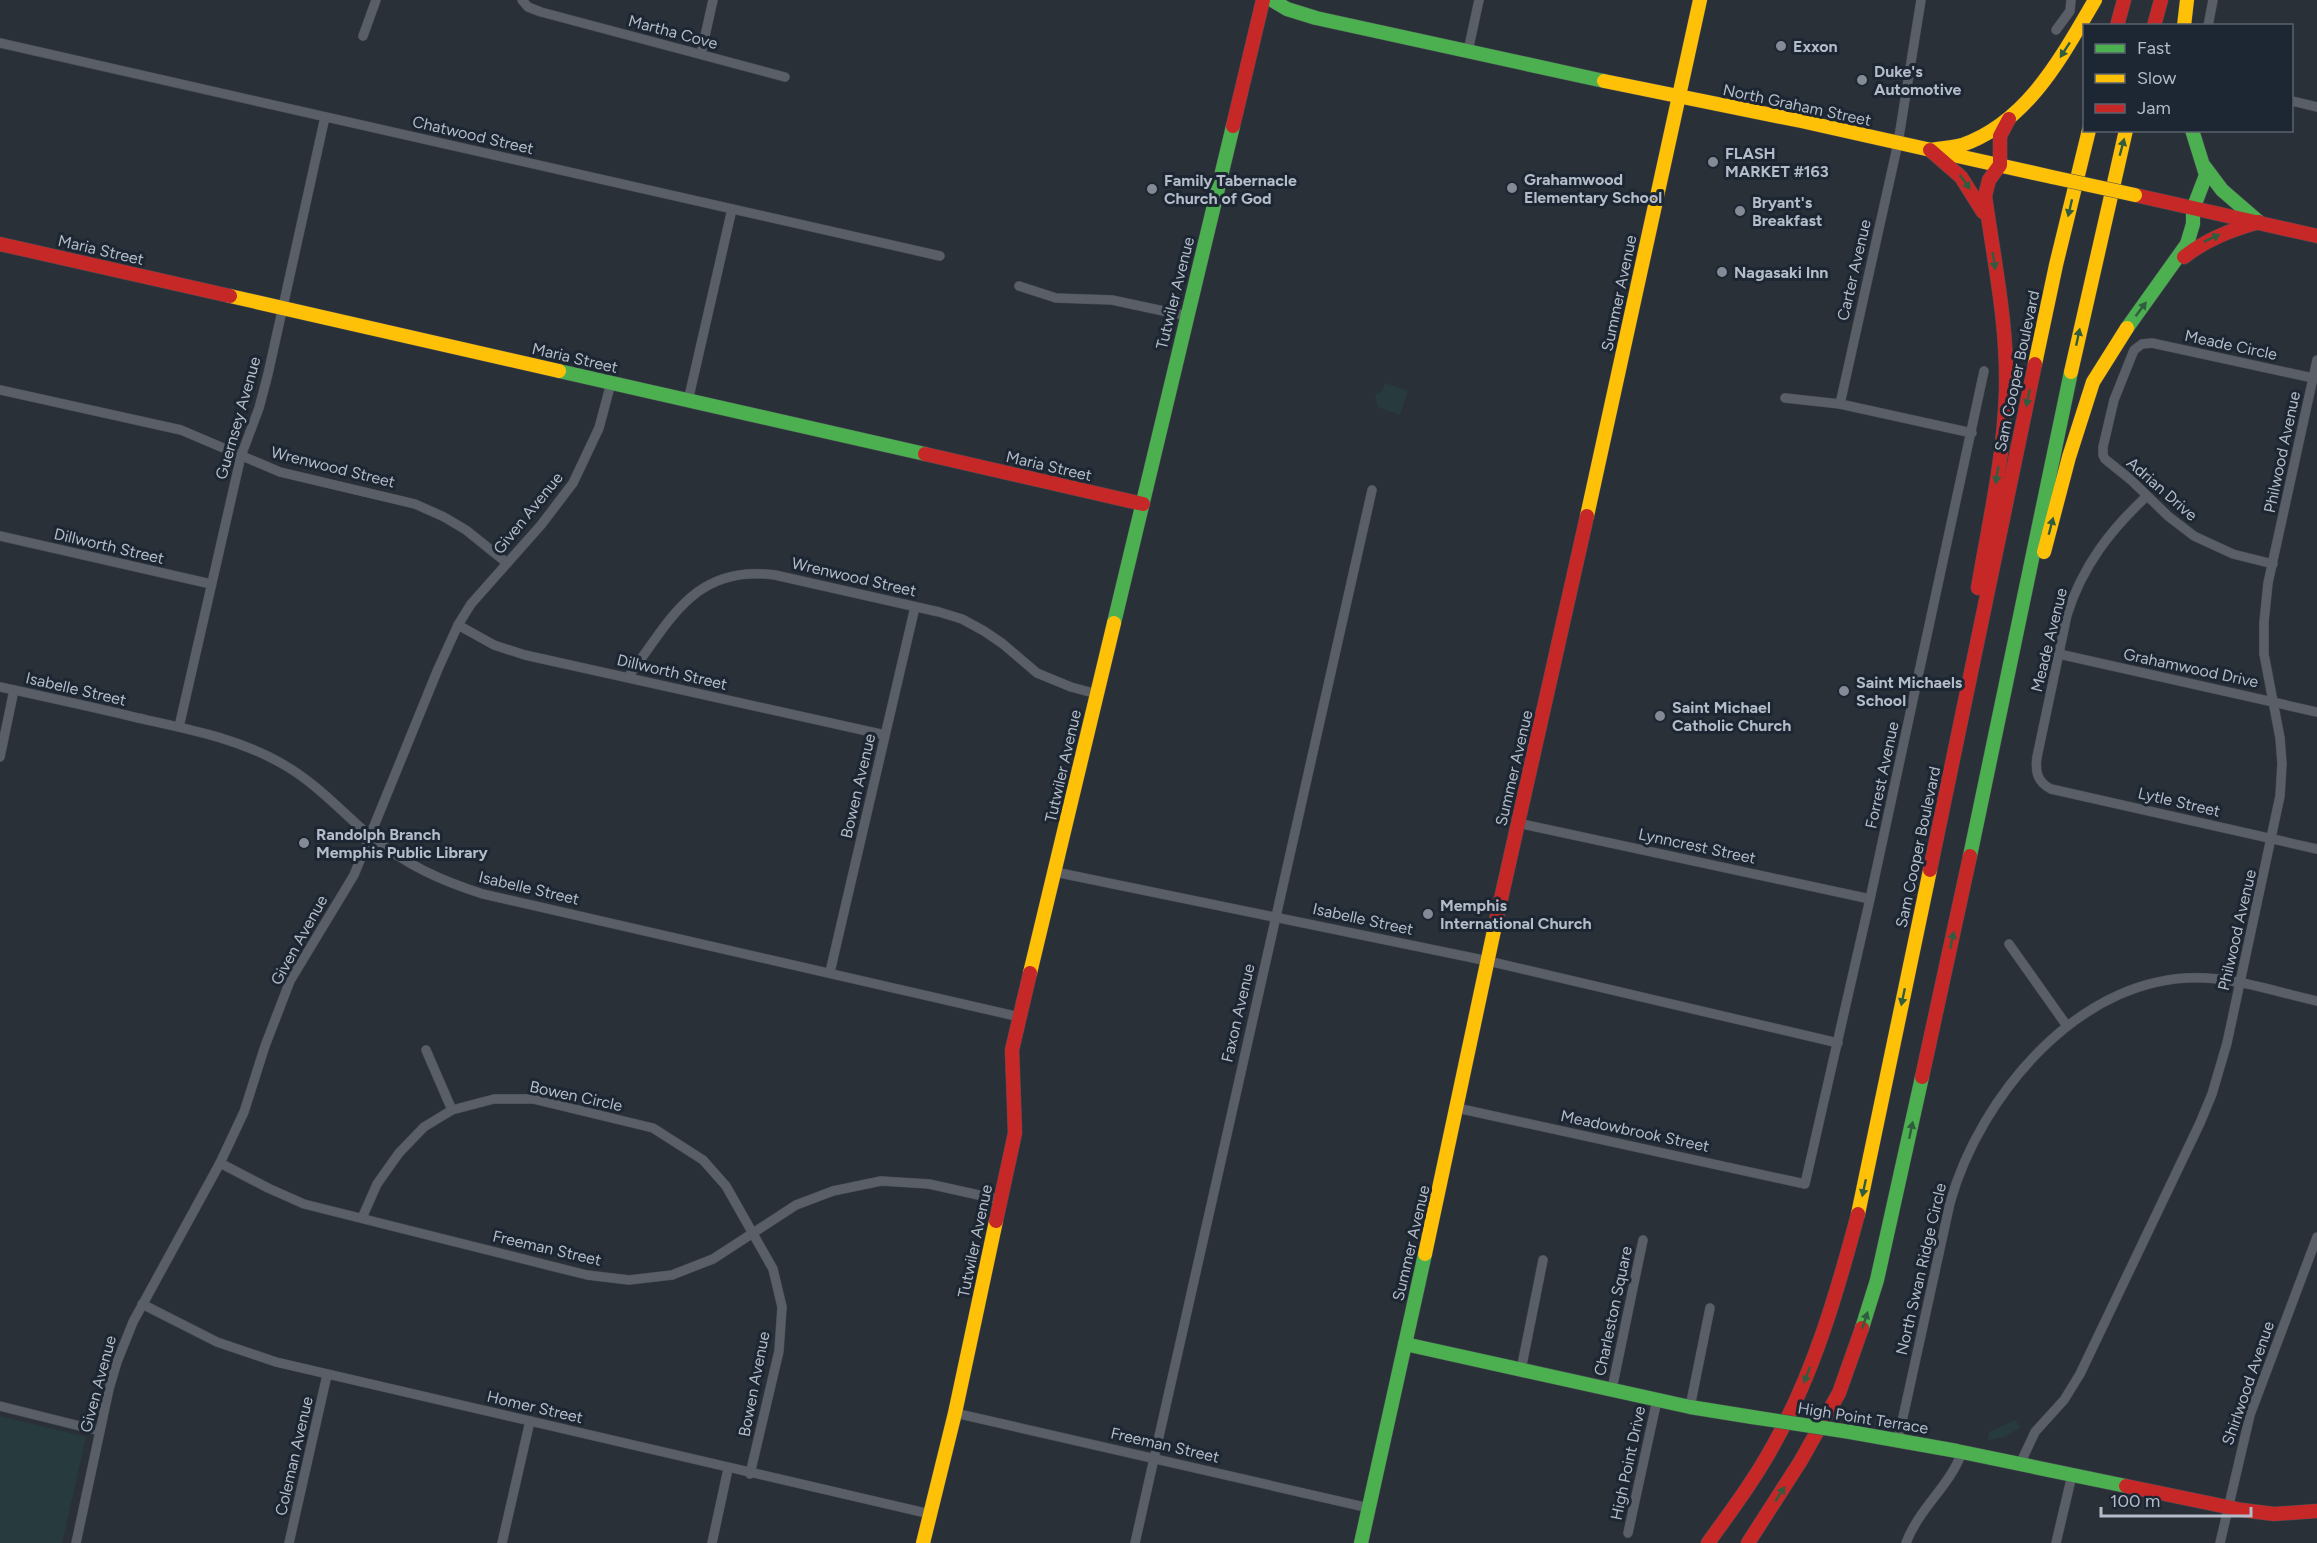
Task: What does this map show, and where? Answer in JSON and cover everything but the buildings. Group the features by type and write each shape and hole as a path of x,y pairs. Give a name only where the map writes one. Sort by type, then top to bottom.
{"main road":[{"name":"Tutwiler Avenue","path":"923,1543 955,1413 1016,1121 1010,1070 1012,1050 1263,0"},
{"name":"North Graham Street","path":"1272,0 1299,14 1678,97 1801,121 2317,236"},
{"name":"Summer Avenue","path":"1361,1543 1700,0"},
{"path":"1930,150 1962,145 1986,134 2008,119 2036,93 2066,50 2096,0"},
{"path":"2118,24 2124,0"},
{"path":"2154,24 2160,0"},
{"path":"2184,24 2187,0"},
{"path":"1932,858 1998,468 2006,393 2004,325 1984,196 1989,180 2000,165 2000,136 2008,119"},
{"name":"Sam Cooper Boulevard","path":"1708,1543 1774,1444 1805,1380 1837,1292 1862,1198 2054,277 2089,132"},
{"path":"1748,1543 1800,1462 1839,1393 1868,1314 1895,1203 2084,311 2126,132"},
{"path":"2023,600 2044,553 2069,457 2093,382 2114,346 2187,244 2193,224 2193,208 2206,175 2193,132"},
{"path":"1930,150 1955,168 1974,194 1988,223"},
{"path":"2199,157 2213,182 2259,222"},
{"path":"2172,267 2199,243 2226,231 2259,222"},
{"name":"Maria Street","path":"0,244 1143,504"},
{"name":"High Point Terrace","path":"1405,1344 1690,1407 1962,1452 2228,1508 2274,1514 2317,1511"}],"street":[{"path":"363,36 376,0"},
{"name":"Martha Cove","path":"522,0 528,7 541,12 785,77"},
{"path":"701,54 713,0"},
{"path":"1468,51 1479,0"},
{"name":"Carter Avenue","path":"1840,404 1898,143 1921,0"},
{"path":"2056,30 2070,11 2071,0"},
{"path":"2208,24 2212,0"},
{"name":"Chatwood Street","path":"0,43 940,256"},
{"path":"2293,101 2317,106"},
{"name":"Guernsey Avenue","path":"179,727 241,456 261,403 325,117"},
{"path":"688,401 732,209"},
{"path":"1019,286 1056,298 1112,300 1186,316"},
{"name":"Meade Circle","path":"2103,455 2119,384 2134,350 2142,344 2152,343 2313,378"},
{"name":"Philwood Avenue","path":"2020,1464 2035,1432 2064,1400 2080,1374 2200,1123 2220,1068 2280,796 2282,764 2280,738 2268,680 2264,633 2266,595 2317,360"},
{"name":"Forrest Avenue","path":"1805,1184 1870,899 1984,371"},
{"name":"Given Avenue","path":"75,1543 100,1431 125,1338 220,1163 244,1112 265,1046 290,981 354,875 458,625 471,604 541,525 573,483 599,428 610,383"},
{"name":"Wrenwood Street","path":"0,390 181,430 291,476 415,504 466,530 507,563"},
{"path":"1785,398 1840,404 1972,433"},
{"name":"Adrian Drive","path":"2103,455 2176,524 2205,542 2233,554 2273,564"},
{"name":"Faxon Avenue","path":"1135,1543 1372,490"},
{"name":"Meade Avenue","path":"2038,777 2037,757 2073,596 2088,566 2117,525 2147,496"},
{"name":"Dillworth Street","path":"0,536 211,584"},
{"name":"Wrenwood Street","path":"628,677 672,618 694,594 708,584 736,574 749,573 775,575 962,619 1003,644 1037,673 1071,687 1097,694"},
{"name":"Bowen Avenue","path":"830,972 915,607"},
{"name":"Dillworth Street","path":"458,625 480,638 509,650 885,735"},
{"name":"Grahamwood Drive","path":"2059,654 2317,712"},
{"name":"Isabelle Street","path":"0,687 179,727 240,744 285,766 330,798 370,835 425,872 445,882 483,894 1020,1017"},
{"path":"0,757 14,690"},
{"name":"Lytle Street","path":"2038,777 2043,785 2050,789 2317,849"},
{"name":"Lynncrest Street","path":"1518,823 1870,899"},
{"name":"Isabelle Street","path":"1055,872 1488,961 1838,1042"},
{"path":"2009,944 2067,1026"},
{"name":"North Swan Ridge Circle","path":"1898,1440 1950,1203 1960,1170 1978,1133 2004,1092 2033,1059 2067,1026 2102,1004 2144,986 2198,978 2240,983 2317,1001"},
{"path":"426,1050 452,1110"},
{"name":"Bowen Circle","path":"362,1218 377,1184 399,1153 424,1127 452,1110 494,1099 533,1099 653,1128 703,1160 726,1186 754,1234"},
{"name":"Meadowbrook Street","path":"1457,1108 1805,1184"},
{"name":"Freeman Street","path":"220,1163 304,1204 587,1275 629,1280 672,1275 713,1259 796,1205 833,1191 881,1181 930,1185 1000,1200"},
{"name":"Bowen Avenue","path":"750,1474 779,1351 782,1307 772,1269 754,1234"},
{"name":"Shirlwood Avenue","path":"2220,1543 2250,1415 2317,1237"},
{"name":"Charleston Square","path":"1611,1389 1643,1240"},
{"path":"1521,1370 1543,1260"},
{"name":"Homer Street","path":"142,1304 239,1350 276,1362 728,1469 930,1514"},
{"path":"1690,1407 1710,1308"},
{"name":"Coleman Avenue","path":"289,1543 327,1375"},
{"name":"High Point Drive","path":"1628,1533 1657,1400"},
{"path":"0,1406 100,1431"},
{"name":"Freeman Street","path":"955,1413 1369,1508"},
{"path":"502,1543 530,1421"},
{"path":"1906,1543 1923,1509 1954,1471 1962,1452"},
{"path":"712,1543 728,1469"},
{"path":"2056,1543 2072,1475"}],"green space":[{"path":"1385,383 1408,391 1400,415 1378,407 1375,395 1382,391"},
{"path":"0,1416 86,1437 62,1543 0,1543"},
{"path":"2015,1420 2021,1427 2005,1437 1988,1440 1989,1432"}],"traffic: fast":[{"path":"1272,0 1287,9 1316,18 1604,81"},
{"path":"1114,623 1233,126"},
{"path":"2127,328 2187,244 2193,224 2193,209 2206,175 2193,132"},
{"path":"2204,166 2222,190 2259,222"},
{"path":"559,371 925,454"},
{"path":"1970,856 2071,372"},
{"path":"1862,1328 1877,1280 1922,1077"},
{"path":"1361,1543 1425,1254"},
{"path":"1405,1344 1690,1407 1752,1417"},
{"path":"1752,1417 1850,1432"},
{"path":"1850,1432 1957,1451 2126,1486"}],"traffic: slow":[{"path":"1587,516 1700,0"},
{"path":"1930,150 1962,145 2006,121 2041,85 2070,43 2095,0"},
{"path":"2184,24 2187,0"},
{"path":"1604,81 1801,121 2052,177"},
{"path":"2035,364 2089,132"},
{"path":"2071,372 2126,132"},
{"path":"2052,177 2135,195"},
{"path":"230,296 559,371"},
{"path":"2044,552 2069,457 2093,382 2127,328"},
{"path":"1030,973 1114,623"},
{"path":"1858,1214 1930,870"},
{"path":"1425,1254 1496,921"},
{"path":"923,1543 955,1413 996,1221"}],"traffic: jam":[{"path":"1233,126 1263,0"},
{"path":"2118,24 2124,0"},
{"path":"2155,24 2161,0"},
{"path":"1978,588 1999,466 2006,392 2003,318 1985,196 1989,180 2000,165 2000,136 2009,119"},
{"path":"1930,150 1961,177 1983,212"},
{"path":"2135,195 2317,236"},
{"path":"2184,257 2220,236 2259,222"},
{"path":"0,244 230,296"},
{"path":"1930,870 2035,364"},
{"path":"925,454 1143,504"},
{"path":"1496,921 1587,516"},
{"path":"1922,1077 1970,856"},
{"path":"996,1221 1015,1133 1012,1050 1030,973"},
{"path":"1708,1543 1767,1457 1801,1389 1833,1303 1858,1214"},
{"path":"1748,1543 1800,1462 1839,1393 1862,1328"},
{"path":"2126,1486 2242,1510 2274,1514 2317,1511"}],"place":[{"name":"Exxon","path":"1781,46"},
{"name":"Duke's Automotive","path":"1862,80"},
{"name":"FLASH MARKET #163","path":"1713,162"},
{"name":"Grahamwood Elementary School","path":"1512,188"},
{"name":"Family Tabernacle Church of God","path":"1152,189"},
{"name":"Bryant's Breakfast","path":"1740,211"},
{"name":"Nagasaki Inn","path":"1722,272"},
{"name":"Saint Michaels School","path":"1844,691"},
{"name":"Saint Michael Catholic Church","path":"1660,716"},
{"name":"Randolph Branch Memphis Public Library","path":"304,843"},
{"name":"Memphis International Church","path":"1428,914"}]}
